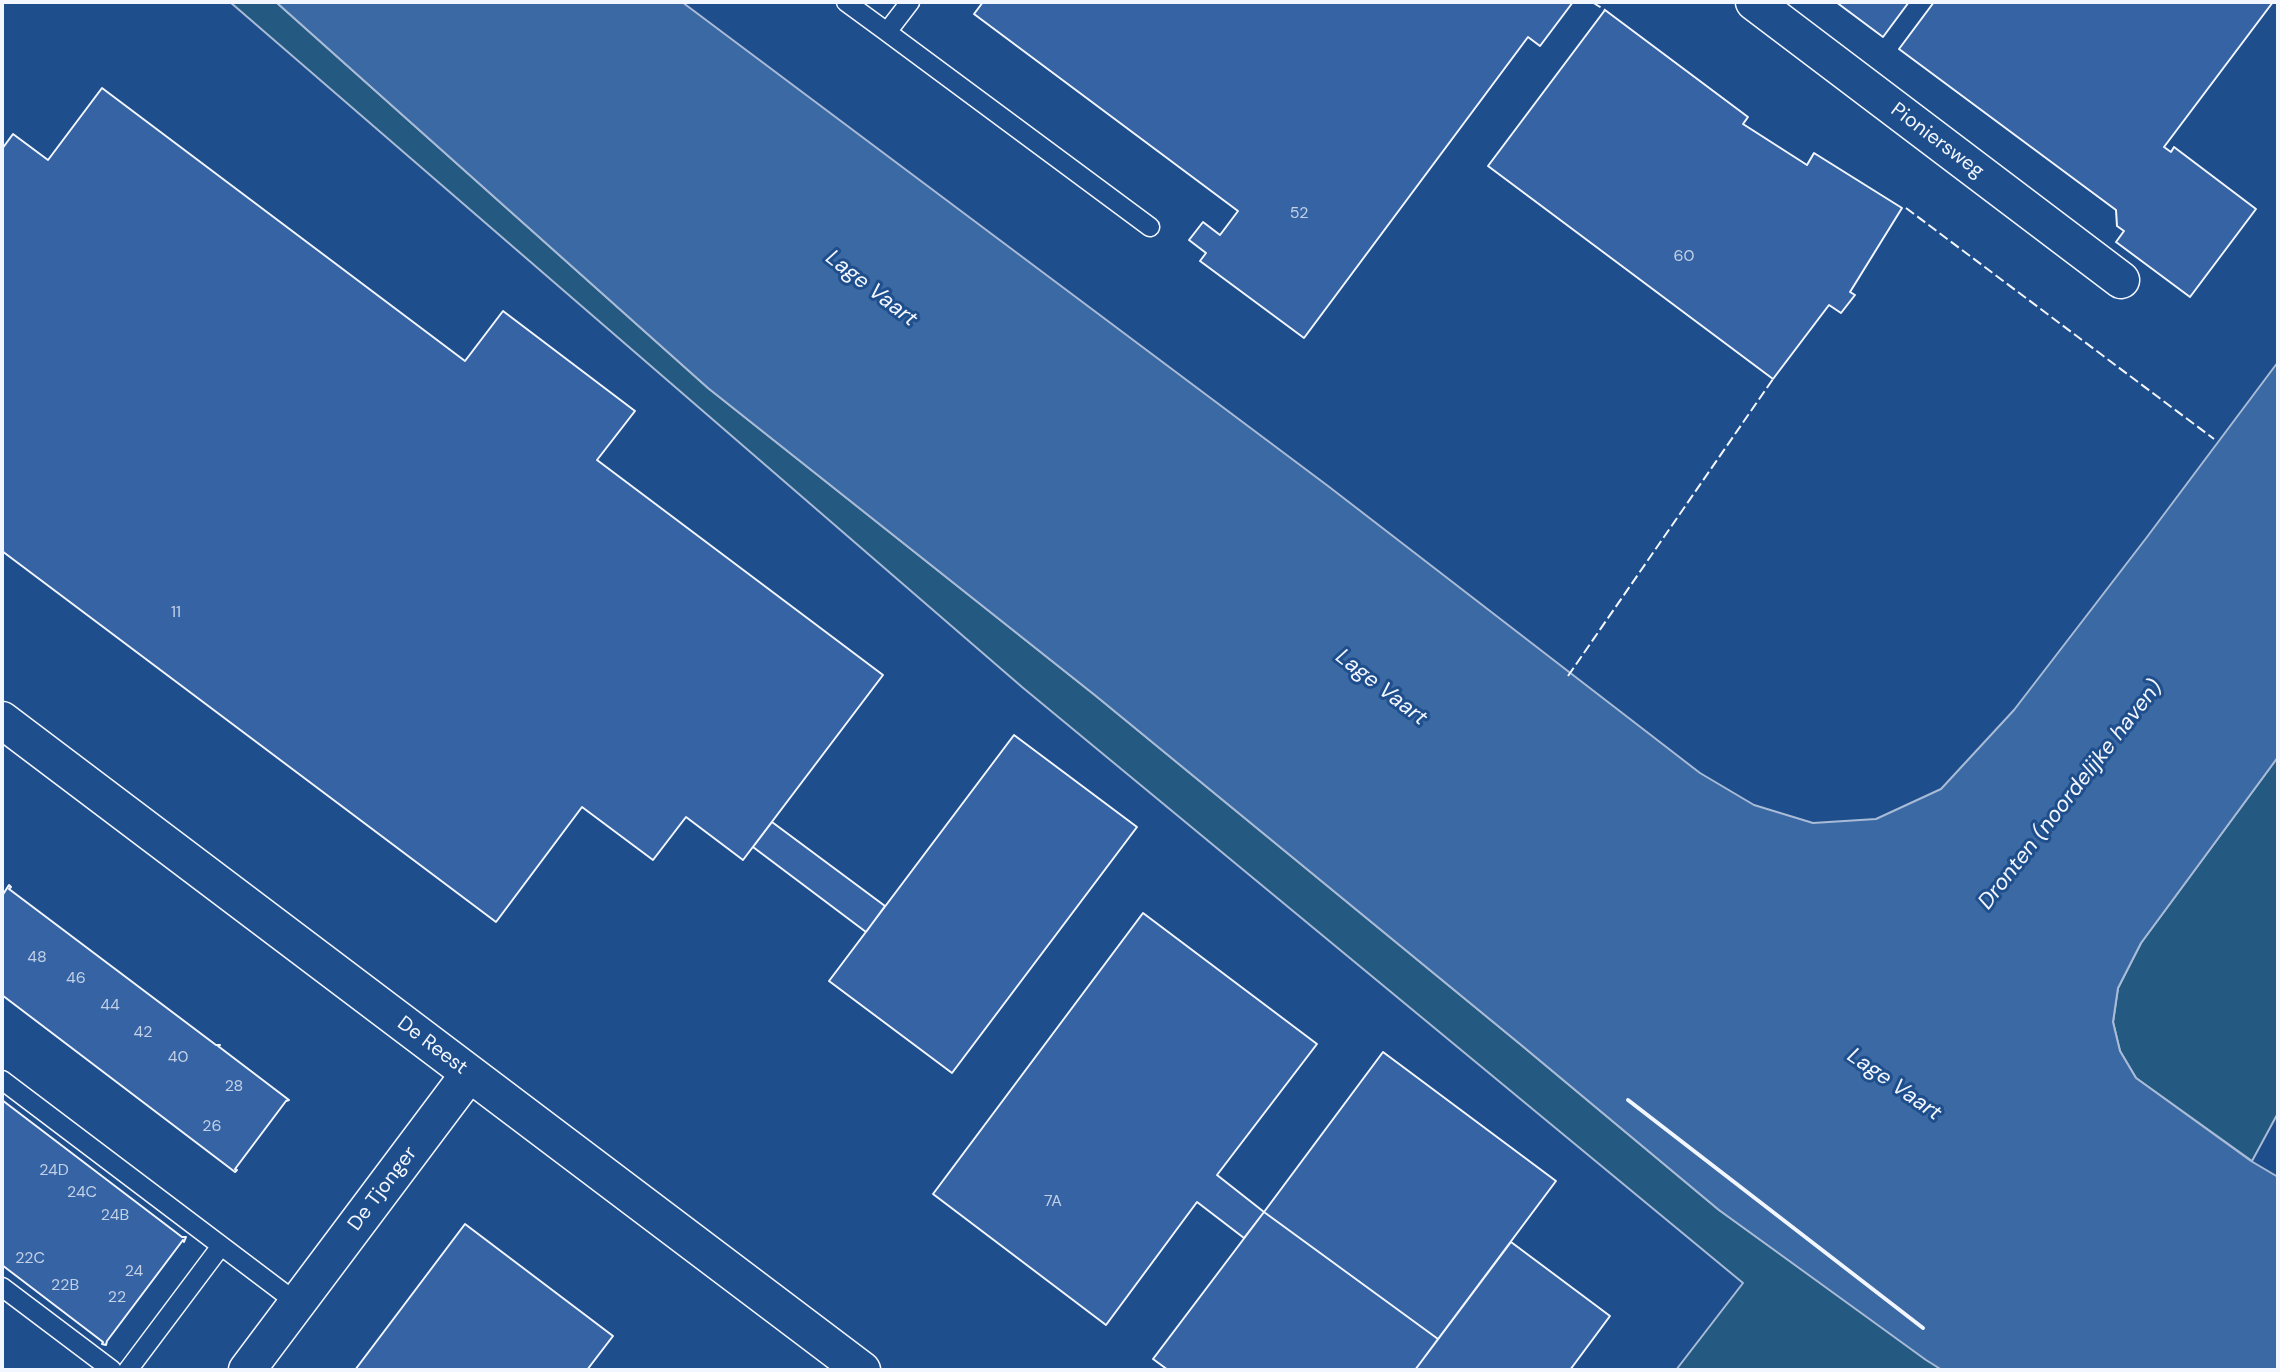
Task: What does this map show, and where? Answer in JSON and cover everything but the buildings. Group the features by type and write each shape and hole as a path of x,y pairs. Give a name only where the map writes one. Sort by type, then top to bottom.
{"street":[{"name":"Pioniersweg","path":"1754,2 2121,280"},
{"name":"De Reest","path":"2,720 862,1370"},
{"name":"De Tjonger","path":"247,1370 469,1074"}],"lane":[{"path":"846,2 1150,227"},
{"path":"887,32 910,2"},
{"path":"2,1080 297,1303"},
{"path":"128,1370 221,1246"},
{"path":"2,1287 112,1370"}],"shaded area":[{"path":"230,2 276,2 708,388 1096,696 1719,1210 1942,1370 1676,1370 1743,1283 1022,687"},
{"path":"2278,757 2278,1113 2252,1161 2136,1078 2120,1051 2113,1022 2118,988 2141,943"}],"water":[{"path":"276,2 682,2 1328,486 1700,773 1754,805 1813,823 1876,819 1941,789 2014,710 2278,362 2278,757 2141,943 2118,988 2113,1022 2120,1051 2136,1078 2278,1177 2278,1370 1942,1370 1926,1360 1719,1210 1096,696 708,388"}],"fence":[{"path":"1592,2 1605,10"},
{"path":"1906,208 2214,439"},
{"path":"1568,676 1773,379"}],"wall":[{"path":"1628,1100 1923,1328"}],"water label":[{"name":"Lage Vaart","path":"871,289"},
{"name":"Lage Vaart","path":"1381,688"},
{"name":"Dronten (noordelijke haven)","path":"2071,795"},
{"name":"Lage Vaart","path":"1894,1085"}]}
